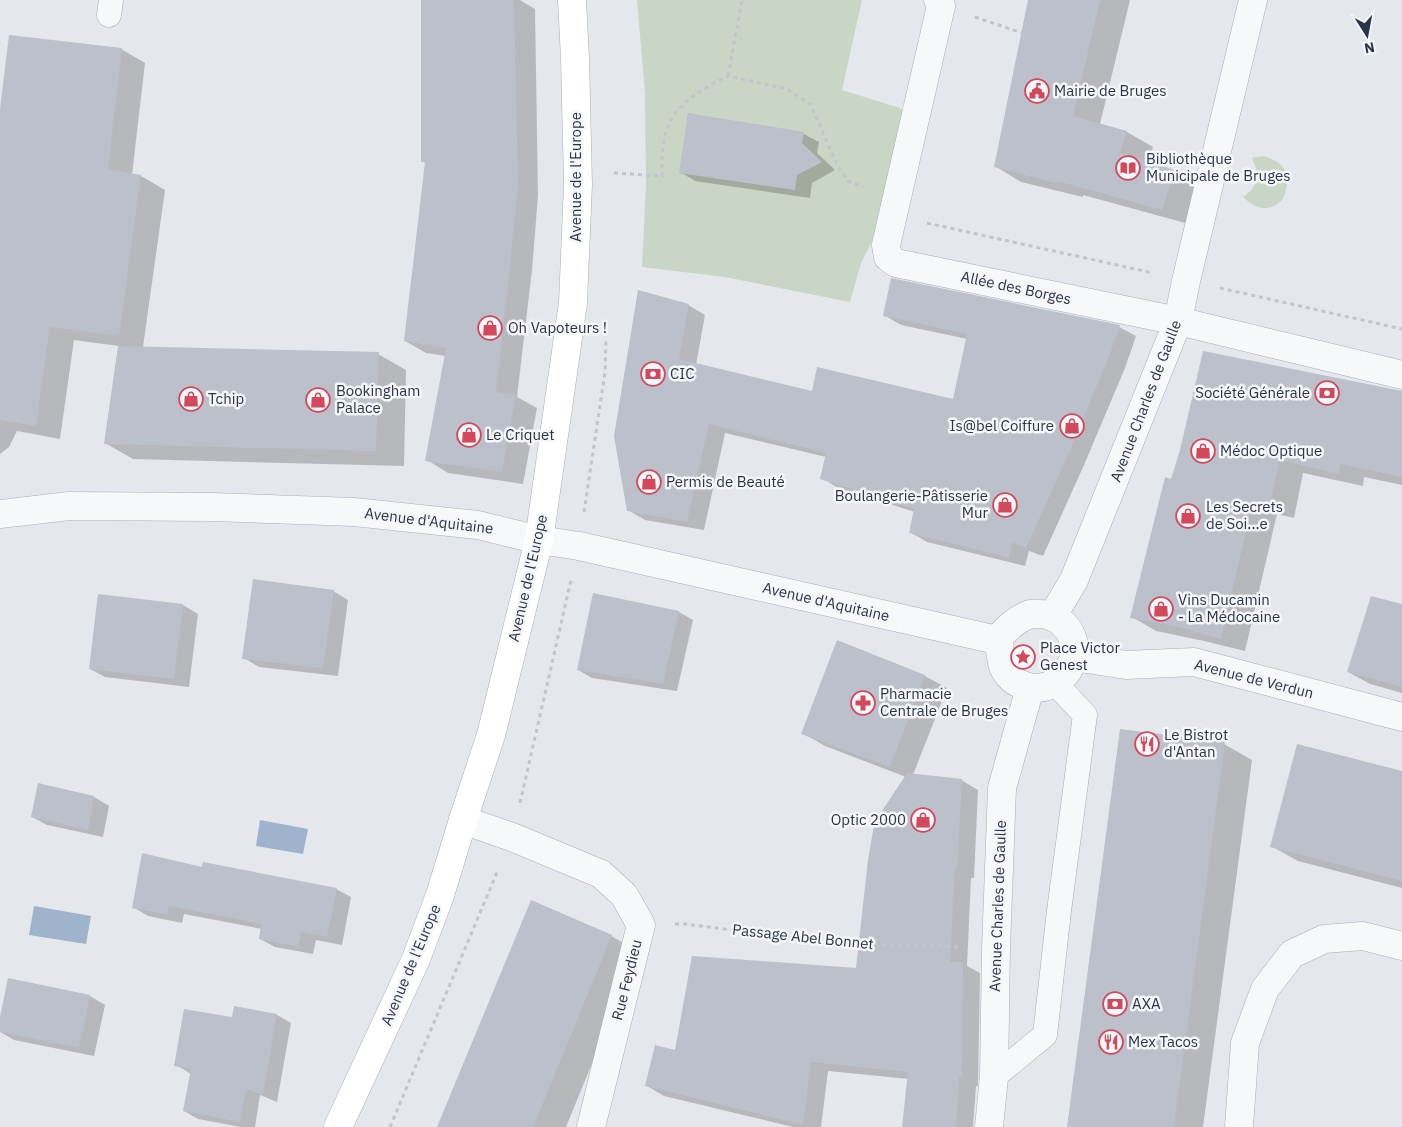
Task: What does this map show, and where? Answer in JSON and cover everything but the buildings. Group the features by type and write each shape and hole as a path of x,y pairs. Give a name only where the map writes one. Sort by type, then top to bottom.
{"main road":[{"name":"Avenue de l'Europe","path":"338,1127 416,959 440,895 491,735 539,540 573,303 578,184 572,0"}],"street":[{"name":"Allée des Borges","path":"938,0 941,6 886,245 888,257 896,263 1178,321 1402,375"},
{"name":"Avenue Charles de Gaulle","path":"1052,616 1074,580 1178,321 1253,0"},
{"name":"Avenue d'Aquitaine","path":"0,514 69,506 212,507 354,512 478,525 997,640"},
{"path":"1030,614 1052,616 1063,624 1070,633 1074,645 1074,658 1064,677 1042,686 1010,678 1003,668 1000,646 997,640 1019,618 1030,614"},
{"name":"Avenue de Verdun","path":"1074,658 1126,665 1194,662 1402,718"},
{"name":"Avenue Charles de Gaulle","path":"989,1127 994,1077 996,949 1002,788 1042,686"},
{"name":"Rue Feydieu","path":"463,820 512,837 601,874 624,895 641,925 591,1127"},
{"path":"1238,1127 1245,1043 1265,989 1292,954 1324,939 1344,937 1364,936 1402,946"}],"lane":[{"path":"994,1077 1045,1035 1058,911 1085,715 1042,686"}],"path":[{"path":"728,76 742,0"},
{"path":"614,173 662,176 667,128 678,110 696,93 728,76 787,89 812,105 837,166 848,181 895,206 1186,281 1402,329"},
{"name":"Passage Abel Bonnet","path":"641,925 685,924 834,943 996,949"}],"green space":[{"path":"637,0 862,0 842,90 900,108 910,120 883,220 861,263 850,302 725,277 642,267 646,185 645,93"},
{"path":"1264,156 1278,162 1287,177 1286,191 1283,199 1268,208 1253,205 1243,197 1253,188 1257,179 1252,158"}],"water":[{"path":"260,820 308,829 303,854 256,846"},
{"path":"34,906 91,916 86,944 29,935"}],"place":[{"name":"Mairie de Bruges","path":"1037,91"},
{"name":"Bibliothèque Municipale de Bruges","path":"1128,168"},
{"name":"Oh Vapoteurs !","path":"490,328"},
{"name":"CIC","path":"653,374"},
{"name":"Société Générale","path":"1327,393"},
{"name":"Tchip","path":"191,399"},
{"name":"Bookingham Palace","path":"318,400"},
{"name":"Is@bel Coiffure","path":"1072,426"},
{"name":"Le Criquet","path":"469,435"},
{"name":"Médoc Optique","path":"1203,451"},
{"name":"Permis de Beauté","path":"649,482"},
{"name":"Boulangerie-Pâtisserie Mur","path":"1005,505"},
{"name":"Les Secrets de Soi...e","path":"1188,516"},
{"name":"Vins Ducamin - La Médocaine","path":"1161,609"},
{"name":"Place Victor Genest","path":"1023,657"},
{"name":"Pharmacie Centrale de Bruges","path":"863,703"},
{"name":"Le Bistrot d'Antan","path":"1147,744"},
{"name":"Optic 2000","path":"923,820"},
{"name":"AXA","path":"1115,1004"},
{"name":"Mex Tacos","path":"1111,1042"}]}
